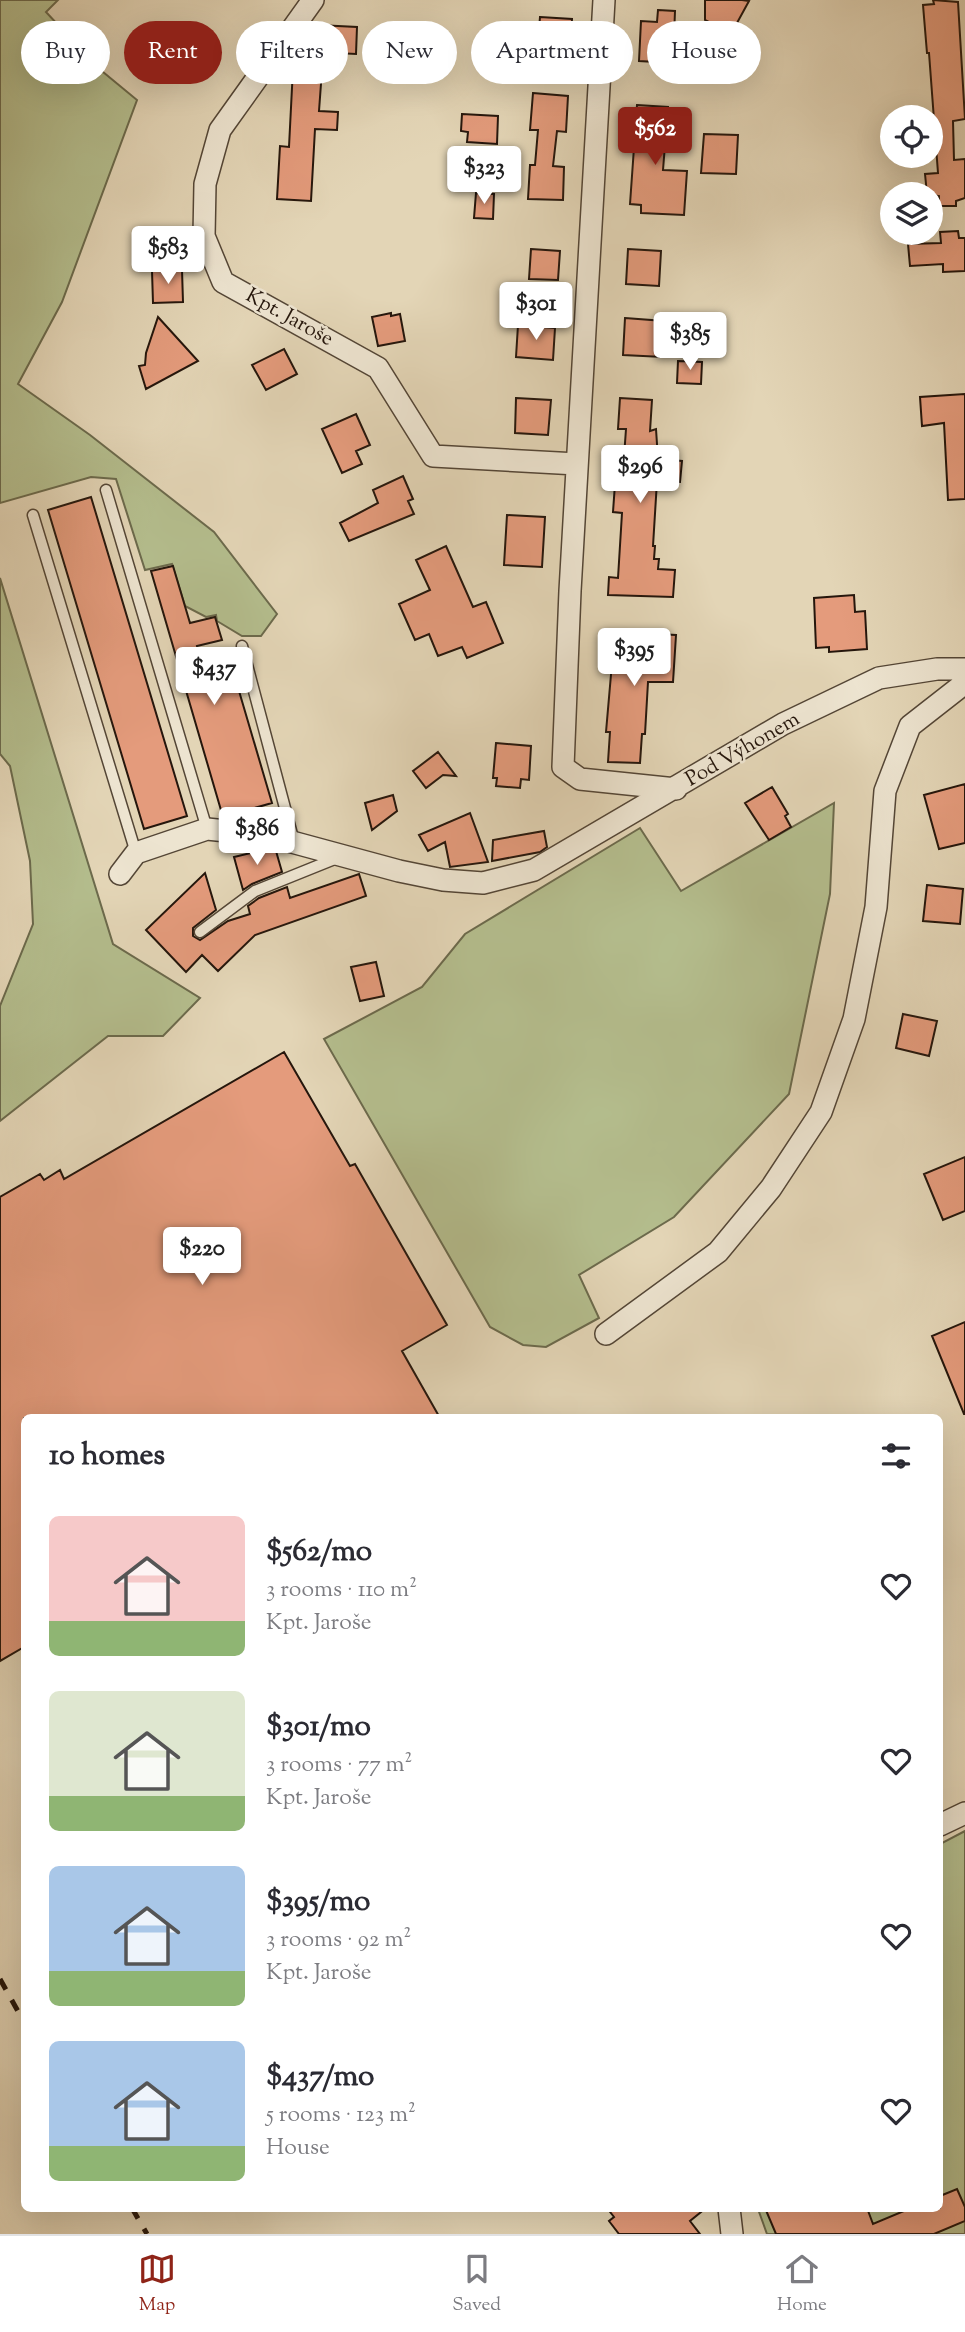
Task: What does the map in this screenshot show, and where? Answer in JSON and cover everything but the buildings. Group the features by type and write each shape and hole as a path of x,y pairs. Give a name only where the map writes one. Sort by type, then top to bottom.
{"street":[{"name":"Kpt. Jaroše","path":"313,0 220,130 205,184 204,236 223,282 378,368 433,456 578,464"},
{"path":"604,0 563,766 580,779 676,789"},
{"name":"Pod Výhonem","path":"207,828 266,835 399,871 483,883 534,870 783,724 879,678 937,668 965,669"},
{"path":"606,1334 718,1252 771,1188 821,1112 857,1006 876,907 885,792 910,726 965,683"},
{"path":"120,874 135,853 207,828"},
{"path":"943,1824 965,1813"},
{"path":"729,2212 732,2234"}],"lane":[{"path":"106,490 207,828"},
{"path":"33,515 135,853"},
{"path":"242,646 294,842"},
{"path":"200,932 255,891 342,855"}],"green space":[{"path":"0,0 58,0 46,12 54,21 21,21 21,84 110,84 110,78 137,100 62,302 18,384 90,435 214,532 277,614 261,636 242,636 217,621 216,615 206,617 185,606 172,564 145,570 116,479 91,477 0,503"},
{"path":"0,578 113,944 200,998 163,1036 108,1036 0,1121 0,1006 33,924 30,861 10,766 0,754"},
{"path":"834,803 830,894 789,1094 674,1217 579,1275 599,1318 546,1347 523,1345 490,1327 324,1039 422,987 465,934 640,828 681,891"},
{"path":"965,1831 965,2234 767,2234 759,2212 943,2212 943,1842"}],"railway":[{"path":"0,1979 21,2017"},
{"path":"134,2212 147,2234"}]}
